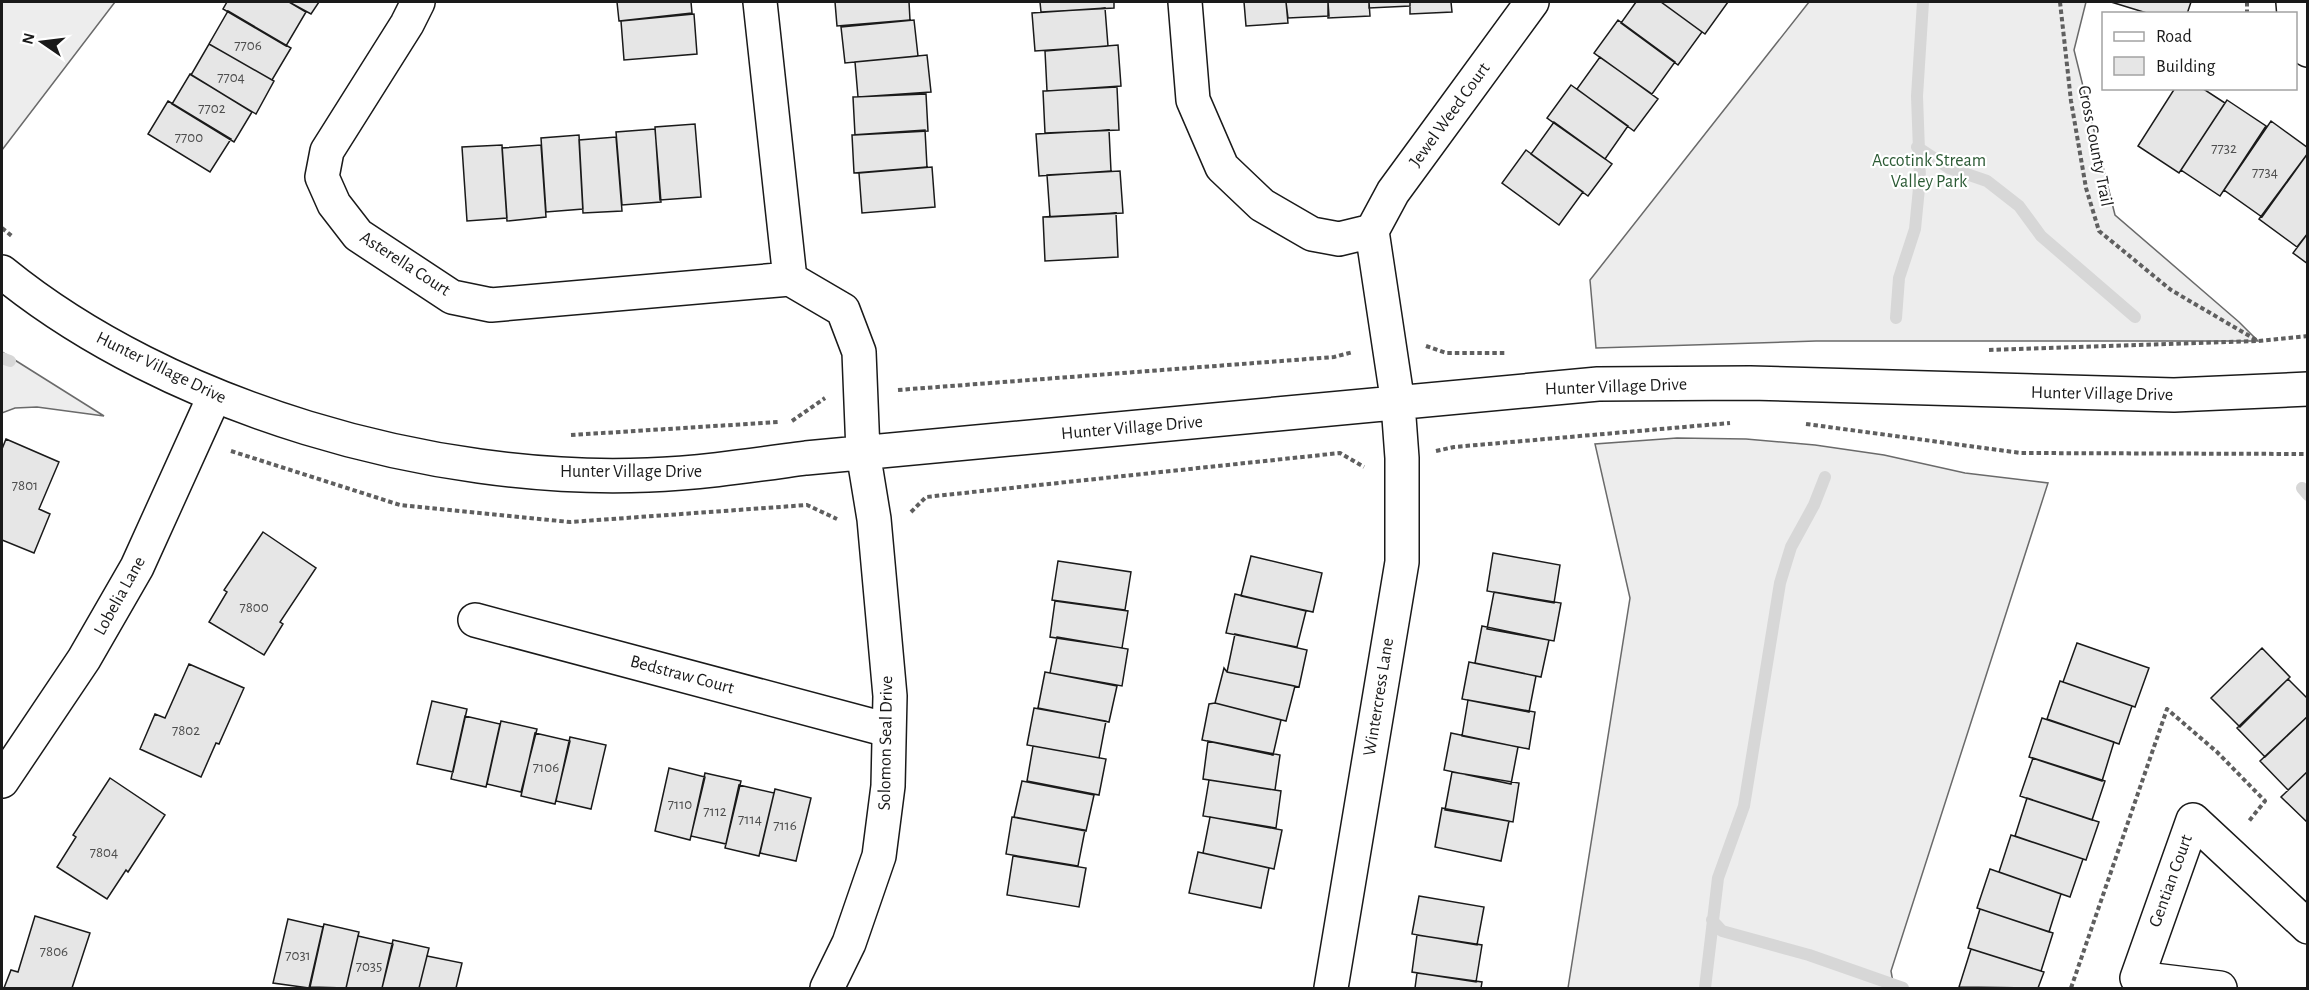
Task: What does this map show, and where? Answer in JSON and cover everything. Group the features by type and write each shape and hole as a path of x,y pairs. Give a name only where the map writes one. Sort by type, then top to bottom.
{"street":[{"name":"Asterella Court","path":"418,2 407,24 327,151 322,177 334,204 358,235 452,297 491,305 790,279"},
{"path":"759,2 790,279 843,310 859,352 863,453"},
{"path":"1185,2 1193,100 1222,167 1262,205 1312,234 1339,239 1372,231 1398,404"},
{"name":"Jewel Weed Court","path":"1372,231 1393,192 1533,2"},
{"name":"Hunter Village Drive","path":"2,272 89,334 214,397 389,450 526,472 646,476 716,471 806,458 1598,384 1750,383 2174,395 2307,389"},
{"name":"Lobelia Lane","path":"2,781 84,659 137,567 214,397"},
{"name":"Wintercress Lane","path":"1331,988 1402,562 1402,458 1398,404"},
{"name":"Solomon Seal Drive","path":"827,988 849,944 879,856 888,786 890,696 874,519 863,453"},
{"name":"Bedstraw Court","path":"475,620 888,730"},
{"name":"Gentian Court","path":"2220,988 2137,978 2193,820 2307,927"}],"path":[{"name":"Cross County Trail","path":"2060,2 2071,101 2086,188 2099,231 2171,290 2258,341"},
{"path":"2,228 20,242"},
{"path":"1978,351 2258,341 2307,336"},
{"path":"567,435 793,421 829,395 1334,357 1357,351 1426,346 1446,353 1517,353"}],"shaded area":[{"path":"2,2 115,2 2,150"},
{"name":"Accotink Stream Valley Park","path":"1809,2 2086,2 2074,50 2115,215 2258,341 1816,341 1596,348 1590,280"},
{"path":"2,352 104,416 37,407 15,408 2,413"},
{"path":"1677,438 1746,439 1815,445 1884,455 1965,473 2048,483 1891,971 1894,988 1568,988 1630,598 1595,444"}],"building":[{"path":"227,2 289,2 306,12 286,46 223,9"},
{"path":"289,2 319,2 311,14"},
{"path":"617,2 691,2 692,13 619,21"},
{"path":"835,2 909,2 910,20 837,26"},
{"path":"1040,2 1114,2 1114,8 1041,12"},
{"path":"1244,2 1286,2 1288,23 1246,26"},
{"path":"1286,2 1328,2 1329,16 1288,18"},
{"path":"1328,2 1369,2 1370,16 1328,18"},
{"path":"1369,2 1410,2 1410,6 1369,8"},
{"path":"1410,2 1451,2 1452,12 1410,14"},
{"path":"1636,2 1661,2 1702,32 1678,65 1621,23"},
{"path":"1661,2 1728,2 1705,34"},
{"path":"2111,2 2191,2 2188,12 2144,12"},
{"path":"1105,8 1108,46 1035,51 1032,13"},
{"path":"228,11 291,48 272,80 209,44"},
{"path":"694,14 697,54 624,60 621,21"},
{"path":"914,20 918,56 845,63 841,27"},
{"path":"1618,20 1675,62 1652,94 1594,53"},
{"path":"209,44 274,81 256,114 191,75"},
{"path":"1118,45 1121,86 1047,91 1045,51"},
{"path":"927,55 931,92 858,97 855,62"},
{"path":"1600,57 1658,99 1634,131 1577,89"},
{"path":"190,74 252,112 234,142 172,104"},
{"path":"1571,85 1628,126 1605,159 1547,118"},
{"path":"1117,87 1119,130 1045,133 1043,91"},
{"path":"2174,90 2205,90 2225,103 2179,173 2138,146"},
{"path":"926,94 928,131 855,135 853,97"},
{"path":"2227,100 2266,126 2220,196 2181,170"},
{"path":"168,101 231,139 210,172 148,134"},
{"path":"2271,121 2308,148 2308,153 2262,217 2224,190"},
{"path":"1554,122 1612,164 1588,196 1531,154"},
{"path":"695,124 701,197 660,200 655,127"},
{"path":"655,129 661,202 622,205 616,132"},
{"path":"925,130 927,167 854,173 852,135"},
{"path":"1109,130 1111,171 1039,176 1036,134"},
{"path":"579,135 583,209 546,212 541,138"},
{"path":"616,137 622,211 583,213 579,140"},
{"path":"502,145 507,218 467,221 462,147"},
{"path":"541,145 546,217 507,221 502,148"},
{"path":"1526,150 1583,192 1559,225 1502,183"},
{"path":"2308,153 2308,233 2297,247 2259,219"},
{"path":"932,167 935,207 862,213 859,173"},
{"path":"1120,171 1123,213 1050,217 1047,175"},
{"path":"1116,213 1118,257 1045,261 1043,217"},
{"path":"2308,233 2308,264 2293,253"},
{"path":"6,439 59,462 39,509 50,514 34,553 2,540 2,449"},
{"path":"263,532 316,568 280,622 283,624 264,655 209,622 227,592 224,590"},
{"path":"1493,553 1560,565 1554,603 1487,591"},
{"path":"1251,556 1322,573 1313,612 1241,596"},
{"path":"1058,561 1131,572 1125,610 1052,600"},
{"path":"1494,592 1561,603 1554,641 1487,629"},
{"path":"1235,594 1306,611 1297,647 1226,633"},
{"path":"1055,601 1128,611 1122,648 1050,637"},
{"path":"1482,626 1549,640 1541,677 1475,663"},
{"path":"1235,634 1307,650 1299,687 1227,672"},
{"path":"1057,637 1128,649 1122,686 1050,673"},
{"path":"2077,643 2149,668 2135,707 2063,682"},
{"path":"2262,648 2290,677 2240,727 2211,698"},
{"path":"1469,662 1536,676 1529,712 1462,699"},
{"path":"189,664 244,688 219,744 216,743 201,777 140,749 155,714 165,718"},
{"path":"1224,668 1227,672 1295,686 1286,721 1215,703"},
{"path":"1045,672 1117,686 1109,722 1038,708"},
{"path":"2288,679 2308,699 2308,716 2265,757 2237,728"},
{"path":"2060,681 2132,706 2119,744 2047,719"},
{"path":"1468,700 1535,712 1529,749 1462,736"},
{"path":"432,701 467,709 453,772 417,764"},
{"path":"1215,703 1281,720 1273,755 1202,740 1209,704"},
{"path":"1034,708 1106,721 1099,758 1027,745"},
{"path":"465,716 500,724 486,787 451,779"},
{"path":"2308,716 2308,771 2288,790 2260,761"},
{"path":"2042,718 2114,742 2102,781 2029,757"},
{"path":"501,721 537,729 521,792 487,784"},
{"path":"535,733 570,741 555,804 521,796"},
{"path":"1451,733 1518,747 1511,784 1444,770"},
{"path":"570,737 606,745 591,809 556,801"},
{"path":"1208,741 1280,755 1275,790 1203,779"},
{"path":"1033,746 1106,759 1099,795 1027,781"},
{"path":"2033,758 2105,781 2092,820 2020,796"},
{"path":"669,768 705,777 690,840 655,831"},
{"path":"2308,771 2308,823 2281,797"},
{"path":"1452,772 1519,783 1513,822 1445,810"},
{"path":"705,773 741,781 726,844 691,836"},
{"path":"110,778 165,815 128,872 126,870 107,899 57,867 76,837 73,835"},
{"path":"1209,780 1281,791 1276,828 1203,816"},
{"path":"1022,781 1094,795 1086,831 1014,817"},
{"path":"739,785 774,793 759,856 725,848"},
{"path":"775,789 811,798 796,861 760,853"},
{"path":"2027,798 2099,822 2086,860 2015,836"},
{"path":"1442,808 1509,821 1501,861 1435,847"},
{"path":"1012,817 1085,830 1078,866 1006,854"},
{"path":"1210,817 1282,830 1274,869 1203,853"},
{"path":"2011,835 2083,859 2070,897 1999,872"},
{"path":"1198,852 1269,868 1261,908 1189,893"},
{"path":"1013,856 1086,868 1079,907 1007,895"},
{"path":"1990,869 2061,894 2049,932 1977,908"},
{"path":"1419,896 1484,907 1477,945 1412,934"},
{"path":"1980,909 2053,933 2041,971 1968,948"},
{"path":"35,916 90,933 72,988 4,988 11,970 18,972"},
{"path":"288,919 323,927 309,988 273,983"},
{"path":"324,924 359,932 346,988 310,987"},
{"path":"1417,935 1482,945 1476,982 1412,972"},
{"path":"358,936 393,944 382,988 346,988"},
{"path":"393,940 429,948 419,988 382,988"},
{"path":"1971,949 2044,972 2038,988 1959,987"},
{"path":"427,956 462,963 456,988 419,988"},
{"path":"1417,973 1482,982 1481,988 1415,988"}],"waterway":[{"path":"1896,318 1899,278 1915,229 1920,178 1917,96 1923,2"},
{"path":"1917,147 1949,168 1987,181 2019,206 2041,236 2135,317"},
{"path":"2,358 10,361"},
{"path":"1705,988 1718,878 1744,806 1780,583 1791,547 1814,505 1825,477"},
{"path":"2302,488 2308,495"},
{"path":"1712,920 1722,931 1809,955 1903,988"}]}
